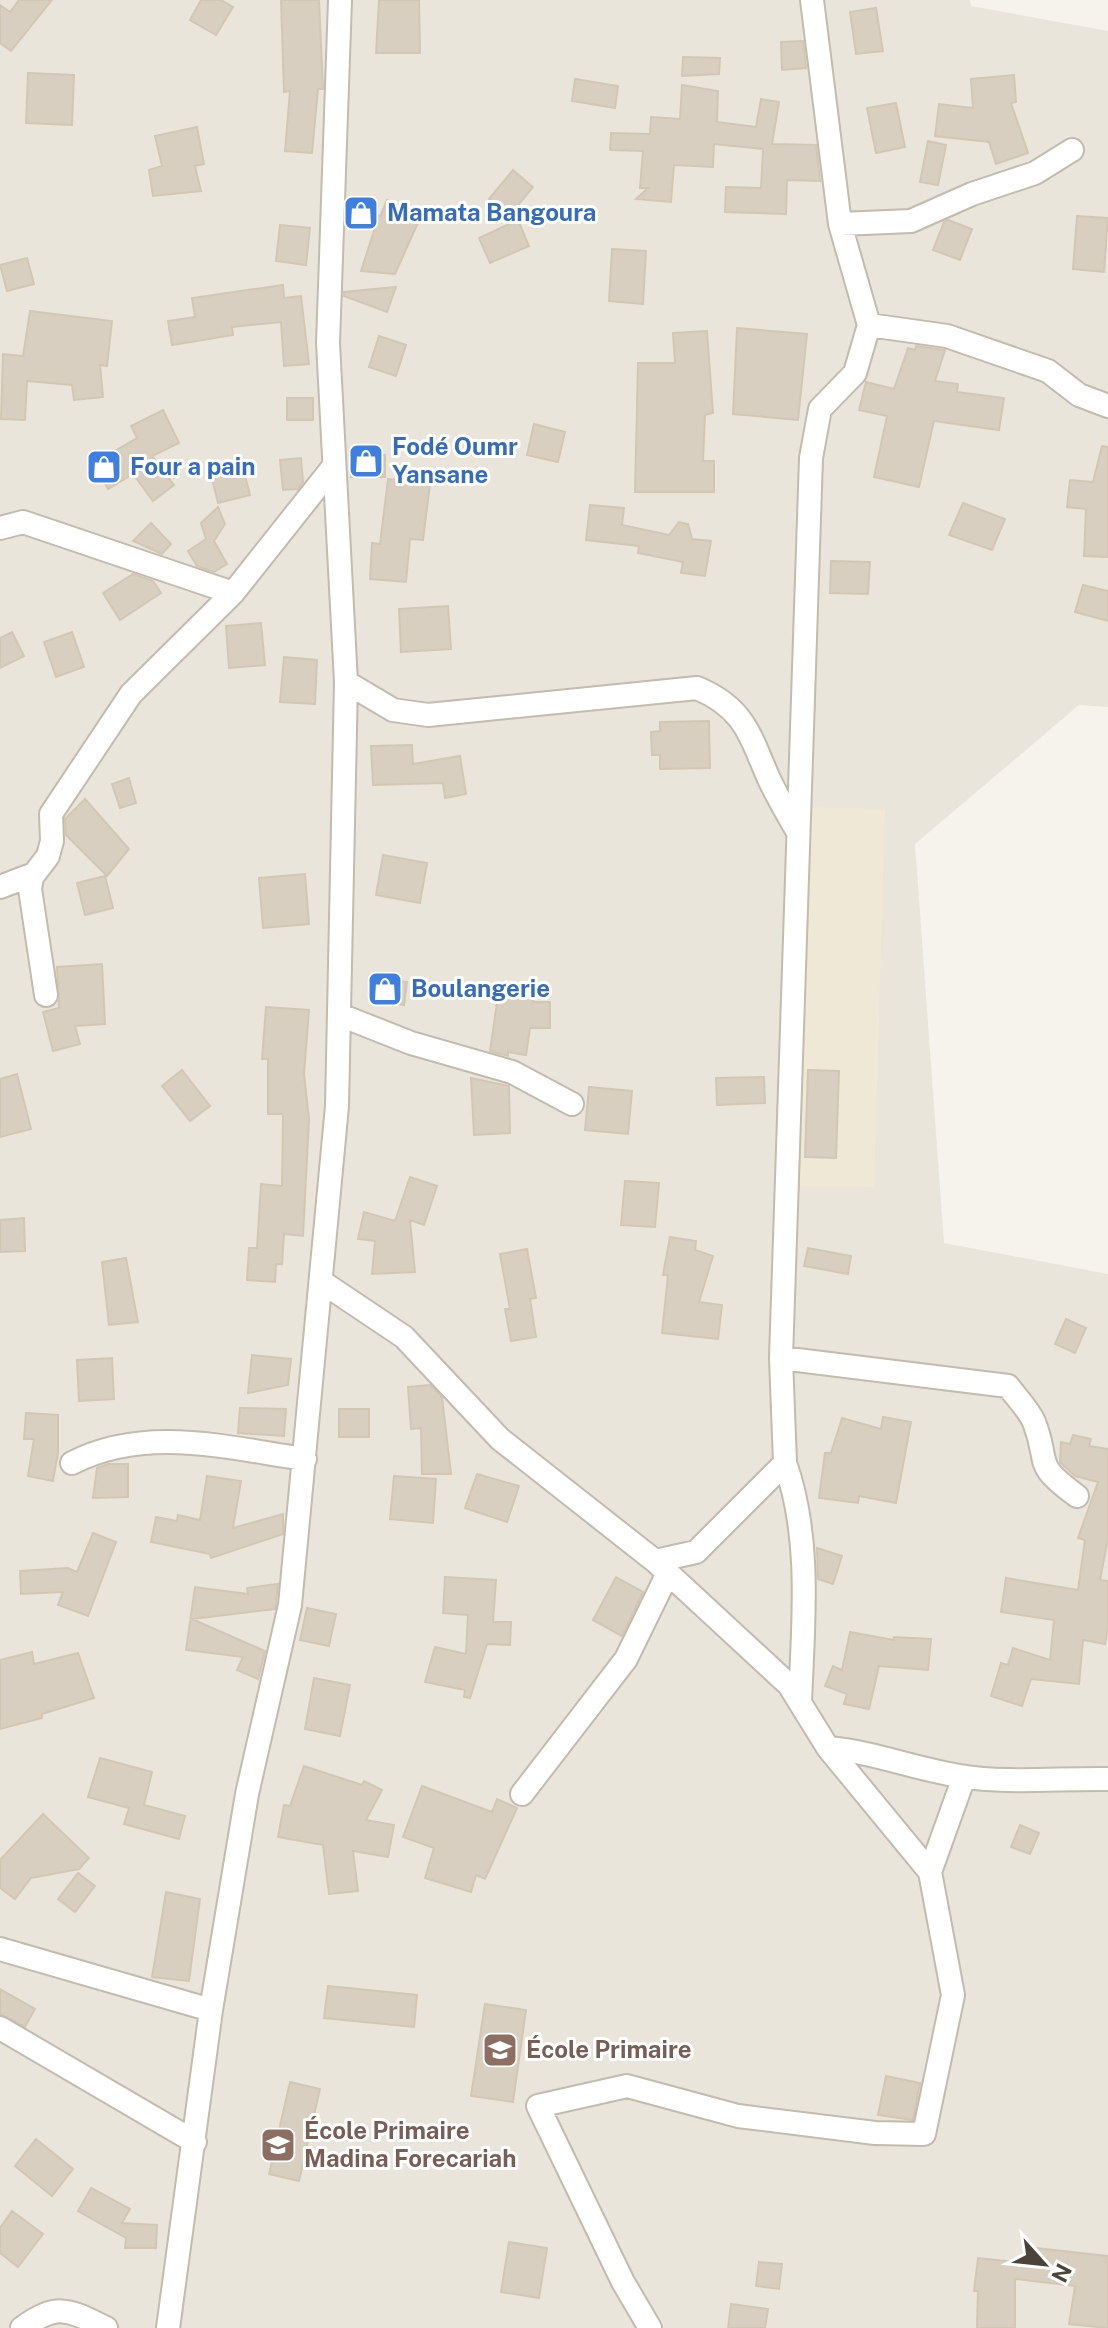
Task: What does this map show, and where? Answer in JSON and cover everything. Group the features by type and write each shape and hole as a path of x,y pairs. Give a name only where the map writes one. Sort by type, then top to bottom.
{"street":[{"path":"168,2328 211,2010 247,1794 290,1605 337,1106 346,682 328,343 340,0"},
{"path":"800,1706 804,1643 801,1547 798,1500 785,1463 781,1358 811,458 820,409 855,373 869,325 840,224 812,0"},
{"path":"840,224 911,221 1035,173 1072,150"},
{"path":"869,325 947,336 1048,371 1079,395 1108,406"},
{"path":"46,995 30,889 34,874 48,856 52,841 51,814 131,694 233,593 333,467"},
{"path":"0,528 23,522 233,593"},
{"path":"346,682 393,710 428,715 697,688 721,698 755,739 769,778 797,832"},
{"path":"0,887 34,874"},
{"path":"340,1015 411,1043 512,1072 572,1104"},
{"path":"322,1282 404,1337 500,1439 662,1567 789,1685 828,1748 930,1872 953,1995 924,2134 875,2133 738,2116 627,2086 538,2106 623,2282 650,2328"},
{"path":"781,1358 1008,1386 1034,1422 1041,1461 1051,1477 1077,1496"},
{"path":"72,1463 101,1448 169,1440 305,1459"},
{"path":"522,1794 626,1659 662,1567 696,1552 785,1463"},
{"path":"828,1748 867,1751 908,1767 964,1777 1108,1779"},
{"path":"930,1872 964,1777"},
{"path":"0,1949 211,2010"},
{"path":"0,2028 195,2142"},
{"path":"22,2328 44,2312 73,2312 106,2328"}],"shaded area":[{"path":"0,0 970,0 971,6 1108,31 1108,707 1079,705 915,844 944,1243 1108,1274 1108,2328 0,2328"},
{"path":"809,807 885,809 874,1187 798,1186"}],"building":[{"path":"19,0 52,0 11,51 0,43 0,5 10,12"},
{"path":"201,0 221,0 233,7 216,35 190,20"},
{"path":"281,0 319,0 323,89 318,89 312,153 285,151 290,91 284,92"},
{"path":"379,0 419,0 420,53 376,53"},
{"path":"876,8 883,51 856,54 850,12"},
{"path":"803,41 806,68 782,70 781,42"},
{"path":"683,57 720,58 719,74 682,76"},
{"path":"28,73 74,75 72,125 26,123"},
{"path":"1014,75 1016,102 1011,103 1028,153 996,164 989,142 935,136 939,104 973,108 971,79"},
{"path":"575,79 618,86 615,108 572,101"},
{"path":"682,85 718,91 717,122 756,127 761,99 779,102 772,144 816,145 820,181 787,180 786,214 725,212 726,187 761,188 763,149 714,144 713,167 674,165 671,202 636,199 648,188 640,188 643,151 610,150 611,133 650,134 651,117 680,119"},
{"path":"896,103 905,147 876,153 867,108"},
{"path":"197,127 204,164 195,166 201,191 153,196 149,170 162,166 155,136"},
{"path":"928,141 946,145 938,185 920,182"},
{"path":"513,170 533,187 509,216 489,199"},
{"path":"387,200 421,216 395,274 361,271 376,225 353,219 353,207 365,204 380,217"},
{"path":"1077,216 1108,218 1104,272 1073,269"},
{"path":"518,220 529,246 490,263 479,238"},
{"path":"948,220 972,229 960,260 933,250 944,222"},
{"path":"280,225 310,228 306,265 276,261"},
{"path":"612,249 646,251 643,304 609,301"},
{"path":"27,258 34,284 7,291 0,265"},
{"path":"283,285 284,298 301,296 309,364 284,366 281,322 232,327 233,335 172,345 168,321 195,317 192,298"},
{"path":"396,287 387,312 344,296 344,292"},
{"path":"30,311 112,321 107,366 100,365 103,397 74,400 72,385 27,381 25,420 1,419 3,354 23,356"},
{"path":"737,328 807,334 798,420 733,414"},
{"path":"707,331 713,413 705,415 703,461 714,461 714,492 635,492 638,363 675,363 673,333"},
{"path":"379,336 406,345 396,376 369,367"},
{"path":"916,346 945,350 935,381 958,384 957,392 1004,398 999,430 934,421 919,487 874,477 887,416 859,410 866,382 894,389 908,348 915,350"},
{"path":"287,398 313,398 313,420 287,420"},
{"path":"163,410 179,443 152,456 174,485 153,501 133,474 108,489 94,463 137,438 131,426"},
{"path":"534,424 565,432 558,462 527,455"},
{"path":"1102,446 1108,447 1108,557 1084,556 1086,509 1067,507 1070,480 1093,482"},
{"path":"351,455 385,455 385,477 351,477"},
{"path":"301,458 303,482 298,489 283,490 280,460"},
{"path":"241,460 250,495 218,503 209,467"},
{"path":"388,479 430,484 423,540 410,539 406,582 370,579 372,543 380,544"},
{"path":"963,503 1005,519 992,550 949,535"},
{"path":"590,505 624,508 622,525 669,535 679,522 688,524 692,539 711,541 705,576 681,573 683,562 638,553 639,546 586,540"},
{"path":"218,507 225,524 214,541 227,564 214,572 197,566 188,551 206,539 201,523"},
{"path":"151,523 171,544 162,554 133,541"},
{"path":"831,561 870,562 868,594 830,593"},
{"path":"133,574 153,581 161,593 120,620 103,593"},
{"path":"1083,585 1108,591 1108,621 1075,612"},
{"path":"448,606 451,649 401,652 399,609"},
{"path":"261,623 265,665 229,668 226,626"},
{"path":"12,632 24,656 0,668 0,638"},
{"path":"72,632 84,667 56,677 44,642"},
{"path":"284,657 317,660 315,704 280,702"},
{"path":"709,721 710,768 660,769 660,755 652,755 651,732 660,731 660,722"},
{"path":"412,745 413,764 460,756 466,794 445,798 443,783 373,785 371,746"},
{"path":"129,778 136,803 120,808 112,784"},
{"path":"85,799 129,849 107,876 66,835 65,819"},
{"path":"383,855 427,863 420,903 376,895"},
{"path":"305,874 309,924 263,928 259,878"},
{"path":"105,876 113,908 85,915 77,883"},
{"path":"102,964 105,1024 75,1026 80,1044 53,1051 43,1012 59,1008 57,967"},
{"path":"374,977 407,982 404,1005 371,1000"},
{"path":"500,982 536,987 533,1002 550,1002 550,1028 530,1028 526,1055 508,1052 508,1056 490,1051"},
{"path":"266,1007 309,1010 304,1074 309,1119 303,1236 284,1234 282,1264 276,1264 275,1282 247,1280 249,1248 257,1248 261,1184 282,1186 283,1114 268,1114 268,1059 262,1059"},
{"path":"182,1070 210,1106 190,1121 162,1086"},
{"path":"808,1070 839,1071 836,1158 805,1157"},
{"path":"17,1074 31,1129 0,1137 0,1079"},
{"path":"764,1077 765,1103 717,1105 716,1078"},
{"path":"471,1078 509,1086 510,1133 474,1135"},
{"path":"589,1087 632,1091 628,1134 585,1130"},
{"path":"410,1177 437,1186 424,1225 410,1220 415,1272 372,1274 375,1241 358,1239 364,1212 395,1221"},
{"path":"625,1181 659,1183 655,1227 621,1225"},
{"path":"24,1218 25,1251 0,1252 0,1220"},
{"path":"670,1237 696,1241 695,1250 713,1256 699,1302 722,1305 718,1339 662,1333 668,1275 663,1275"},
{"path":"808,1248 851,1256 848,1274 804,1266"},
{"path":"527,1249 536,1298 530,1299 536,1337 511,1341 505,1309 510,1309 500,1254"},
{"path":"126,1258 138,1322 109,1325 102,1262"},
{"path":"1066,1319 1086,1328 1075,1353 1055,1344"},
{"path":"252,1355 291,1359 288,1385 248,1393"},
{"path":"112,1358 114,1399 79,1401 77,1360"},
{"path":"430,1385 442,1397 451,1474 422,1474 421,1428 411,1429 408,1387"},
{"path":"240,1408 286,1409 284,1436 238,1433"},
{"path":"339,1409 369,1409 369,1437 339,1437"},
{"path":"26,1413 58,1415 58,1453 53,1481 28,1476 34,1439 24,1439"},
{"path":"883,1417 911,1422 896,1503 859,1496 858,1503 819,1498 825,1453 831,1453 842,1418 881,1429"},
{"path":"1073,1435 1091,1439 1089,1446 1108,1449 1108,1539 1100,1580 1108,1581 1105,1644 1083,1640 1079,1684 1031,1679 1022,1706 991,1696 1001,1663 1008,1665 1013,1648 1050,1660 1054,1620 1001,1612 1006,1578 1078,1590 1085,1540 1078,1538 1098,1482 1075,1476 1060,1462 1061,1442 1070,1444"},
{"path":"108,1464 128,1464 128,1497 93,1498 97,1468"},
{"path":"477,1474 519,1486 507,1522 465,1508"},
{"path":"207,1476 241,1481 233,1528 283,1514 283,1534 211,1558 210,1554 151,1542 156,1517 177,1521 178,1515 200,1520"},
{"path":"394,1476 436,1479 433,1523 390,1519"},
{"path":"93,1533 116,1542 88,1616 58,1605 63,1592 21,1594 20,1571 68,1568 77,1572"},
{"path":"817,1548 842,1556 833,1584 818,1579"},
{"path":"445,1577 496,1580 493,1622 511,1622 510,1645 487,1644 470,1698 464,1697 465,1690 425,1682 435,1647 466,1654 468,1615 443,1613"},
{"path":"616,1577 643,1592 622,1636 593,1620"},
{"path":"278,1584 275,1609 192,1619 265,1651 258,1679 237,1670 243,1657 186,1650 195,1587 248,1594 247,1588"},
{"path":"307,1608 336,1614 329,1646 300,1640"},
{"path":"850,1632 894,1640 894,1637 931,1639 928,1670 879,1666 869,1709 844,1704 847,1694 825,1686 833,1666 842,1670"},
{"path":"32,1652 34,1664 78,1653 94,1698 42,1714 42,1718 0,1729 0,1660"},
{"path":"314,1678 350,1685 340,1736 305,1729"},
{"path":"100,1758 152,1772 144,1805 185,1816 179,1839 124,1824 129,1808 88,1797"},
{"path":"304,1766 362,1785 364,1781 382,1790 366,1820 394,1825 388,1857 353,1851 358,1891 329,1894 323,1845 278,1837 284,1805 290,1806"},
{"path":"422,1786 492,1812 497,1799 517,1808 485,1879 476,1875 471,1892 425,1878 434,1848 403,1837"},
{"path":"43,1814 89,1858 79,1869 31,1878 15,1899 0,1888 0,1860"},
{"path":"1020,1825 1039,1833 1030,1854 1011,1847"},
{"path":"78,1873 95,1886 75,1912 58,1899"},
{"path":"166,1892 200,1899 189,1981 152,1977"},
{"path":"328,1986 417,1995 414,2027 324,2018"},
{"path":"0,1989 35,2009 25,2027 0,2014"},
{"path":"485,2004 526,2010 513,2102 471,2096"},
{"path":"886,2076 920,2083 913,2120 878,2115"},
{"path":"290,2082 320,2089 299,2181 269,2174"},
{"path":"36,2139 73,2169 52,2196 15,2166"},
{"path":"91,2188 130,2209 122,2223 157,2225 156,2248 125,2248 126,2238 78,2211"},
{"path":"12,2211 43,2234 18,2267 0,2253 0,2228"},
{"path":"509,2242 547,2248 539,2298 501,2292"},
{"path":"1036,2248 1108,2256 1108,2328 1069,2324 1075,2286 1015,2279 1015,2328 977,2328 978,2291 974,2291 978,2258 1034,2264"},
{"path":"759,2262 782,2264 779,2289 756,2286"},
{"path":"731,2304 768,2309 765,2328 728,2328"}],"place":[{"name":"Mamata Bangoura","path":"361,213"},
{"name":"Fodé Oumr Yansane","path":"366,461"},
{"name":"Four a pain","path":"104,467"},
{"name":"Boulangerie","path":"385,989"},
{"name":"École Primaire","path":"500,2050"},
{"name":"École Primaire Madina Forecariah","path":"278,2145"}]}
